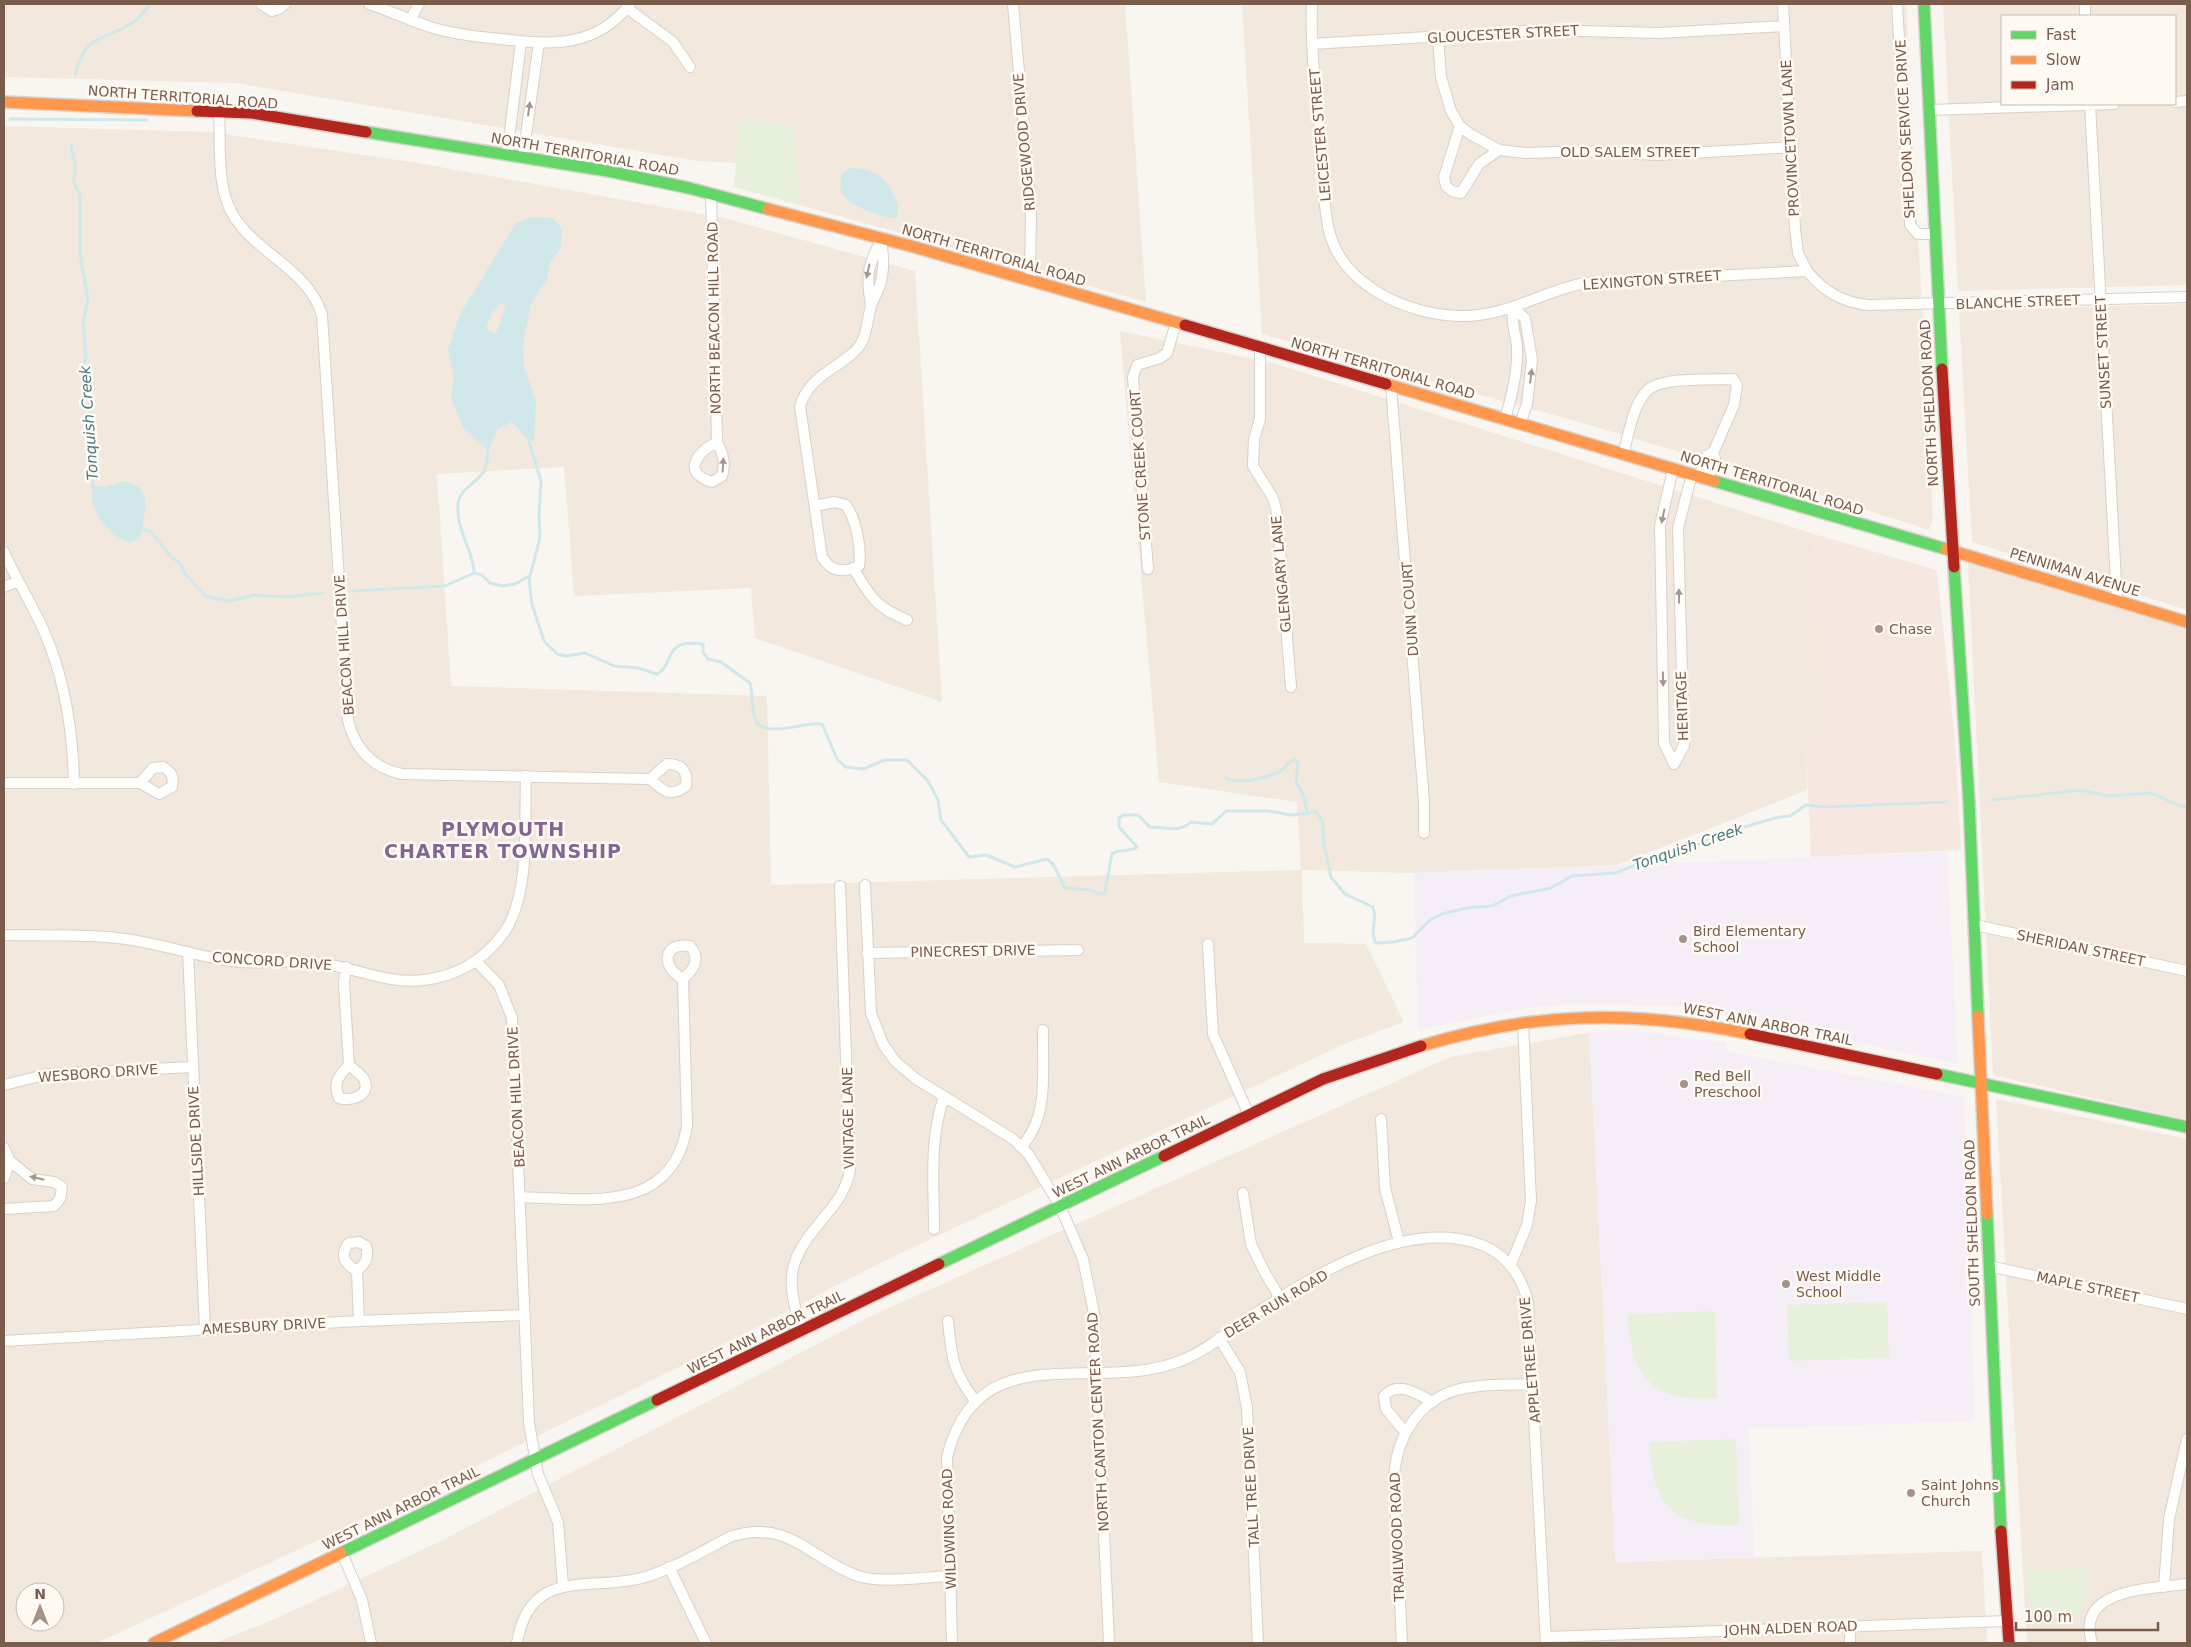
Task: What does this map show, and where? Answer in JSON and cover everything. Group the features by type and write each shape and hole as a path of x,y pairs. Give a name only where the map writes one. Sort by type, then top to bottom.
{"main road":[{"name":"NORTH SHELDON ROAD","path":"1924,4 1953,551 1970,801"},
{"name":"NORTH TERRITORIAL ROAD","path":"4,102 252,113 608,170 711,194 1030,280 1953,551"},
{"name":"PENNIMAN AVENUE","path":"1953,551 2187,622"},
{"name":"SOUTH SHELDON ROAD","path":"1970,801 1989,1266 2009,1643"},
{"name":"WEST ANN ARBOR TRAIL","path":"154,1643 1323,1079 1400,1050 1463,1033 1523,1023 1600,1016 1686,1021 1787,1040 1809,1047 1982,1082 2187,1127"}],"street":[{"path":"261,4 272,11 279,9 285,4"},
{"path":"369,4 410,20 451,32 521,42 560,43 586,37 609,25 628,6 673,42 690,67"},
{"path":"410,20 419,4"},
{"name":"RIDGEWOOD DRIVE","path":"1013,4 1031,209 1030,280"},
{"name":"LEICESTER STREET","path":"1312,4 1312,44 1328,228 1344,263"},
{"name":"PROVINCETOWN LANE","path":"1783,4 1794,228 1798,253 1807,271"},
{"name":"SHELDON SERVICE DRIVE","path":"1897,4 1910,225 1918,234 1936,234"},
{"name":"GLOUCESTER STREET","path":"1312,44 1543,30 1659,33 1784,26"},
{"name":"OLD SALEM STREET","path":"1438,37 1444,93 1460,126 1479,141 1499,150 1520,153 1585,151 1657,155 1791,147"},
{"path":"507,155 521,42"},
{"path":"523,157 539,42"},
{"path":"1929,110 2063,105"},
{"name":"SUNSET STREET","path":"2090,105 2117,600"},
{"name":"BEACON HILL DRIVE","path":"219,111 223,184 232,212 252,237 307,285 316,299 322,315 348,720 354,740 373,762 397,773 650,779"},
{"path":"1460,126 1444,177 1446,186 1452,191 1461,193 1479,164 1499,150"},
{"name":"NORTH BEACON HILL ROAD","path":"711,194 717,442"},
{"path":"871,306 866,279 871,261 882,239"},
{"path":"815,506 835,502 846,505 852,514 861,557 859,566 840,571 828,566 822,557 800,406 804,394 812,382 860,346 866,334 871,306 880,284 884,263 882,239"},
{"name":"LEXINGTON STREET","path":"1344,263 1370,288 1404,306 1458,316 1488,314 1513,308 1561,289 1585,283 1807,271"},
{"path":"1807,271 1826,290 1852,303 1869,305 1939,303"},
{"name":"BLANCHE STREET","path":"1939,303 2187,297"},
{"path":"1505,419 1516,376 1517,346 1511,324 1513,308"},
{"path":"1513,308 1525,318 1532,360 1527,404 1520,424"},
{"name":"STONE CREEK COURT","path":"1148,569 1133,377 1137,365 1160,358 1167,353 1176,323"},
{"name":"GLENGARY LANE","path":"1260,348 1260,419 1254,439 1253,466 1273,498 1277,513 1291,686"},
{"name":"HERITAGE","path":"1623,454 1638,405 1645,392 1653,385 1681,381 1733,380 1738,385 1734,405 1713,453 1707,455 1700,477 1678,528 1684,746 1674,764 1664,743 1660,526 1673,469"},
{"name":"DUNN COURT","path":"1391,386 1424,802 1424,833"},
{"path":"4,552 44,632 61,680 71,732 74,784"},
{"path":"1661,554 1678,554"},
{"path":"853,568 872,600 890,613 907,620"},
{"path":"4,587 18,581"},
{"path":"1662,626 1680,626"},
{"path":"476,961 503,934 519,899 522,878 526,776"},
{"path":"4,783 140,783"},
{"path":"865,885 871,1013 883,1044 906,1072 1013,1139 1022,1147 1041,1172 1060,1206"},
{"name":"VINTAGE LANE","path":"802,1331 792,1297 793,1266 805,1240 845,1188 850,1171 840,886"},
{"name":"SHERIDAN STREET","path":"1975,925 2187,971"},
{"name":"CONCORD DRIVE","path":"4,935 117,938 240,962 301,961 346,967 388,978 421,981 452,974 476,961"},
{"path":"1208,944 1213,1034 1249,1115"},
{"name":"PINECREST DRIVE","path":"867,953 1078,950"},
{"name":"HILLSIDE DRIVE","path":"188,952 205,1329"},
{"name":"BEACON HILL DRIVE","path":"476,961 499,985 512,1018 529,1424 537,1459 538,1474 558,1522 563,1586"},
{"path":"346,967 344,983 349,1065"},
{"path":"520,1197 602,1200 621,1198 648,1188 670,1169 682,1149 687,1126 683,980"},
{"path":"1511,1264 1527,1225 1531,1201 1523,1023"},
{"path":"1022,1147 1034,1133 1040,1111 1043,1030"},
{"name":"WESBORO DRIVE","path":"4,1085 48,1074 193,1067"},
{"path":"934,1229 934,1137 936,1119 944,1097"},
{"path":"1381,1119 1385,1188 1399,1242"},
{"path":"4,1148 10,1161 32,1179 54,1182 62,1186 60,1199 54,1206 4,1208"},
{"path":"4,1178 10,1161"},
{"path":"1243,1193 1251,1244 1264,1272 1280,1298"},
{"name":"NORTH CANTON CENTER ROAD","path":"1060,1206 1078,1245 1088,1279 1094,1313 1109,1643"},
{"name":"DEER RUN ROAD","path":"1097,1373 1163,1367 1190,1356 1280,1298 1340,1266 1399,1242 1428,1238 1465,1240 1489,1248 1511,1264"},
{"name":"APPLETREE DRIVE","path":"1511,1264 1522,1283 1528,1302 1546,1640"},
{"name":"MAPLE STREET","path":"1989,1266 2187,1309"},
{"path":"357,1271 359,1321"},
{"name":"AMESBURY DRIVE","path":"4,1341 359,1321 525,1315"},
{"path":"948,1321 954,1366 959,1378 975,1401"},
{"name":"TALL TREE DRIVE","path":"1219,1338 1240,1372 1247,1408 1258,1643"},
{"name":"WILDWING ROAD","path":"952,1643 947,1457 956,1428 975,1401 994,1388 1020,1378 1097,1373"},
{"name":"TRAILWOOD ROAD","path":"1402,1643 1394,1477 1396,1455 1405,1432 1420,1412 1433,1402 1454,1391 1471,1387 1533,1384"},
{"path":"1405,1432 1386,1408 1384,1396 1389,1390 1397,1387 1404,1388 1433,1402"},
{"path":"2164,1587 2169,1519 2187,1439"},
{"path":"517,1643 521,1625 531,1608 544,1596 563,1586 578,1583 632,1581 668,1567 732,1536 760,1531 787,1536 840,1568 860,1576 878,1579 950,1576"},
{"path":"342,1553 362,1600 372,1643"},
{"path":"668,1567 706,1643"},
{"path":"2092,1643 2088,1626 2092,1613 2096,1607 2108,1598 2187,1584"},
{"name":"JOHN ALDEN ROAD","path":"1546,1640 1696,1632 2007,1621"},
{"path":"1850,1626 1850,1643"},
{"path":"1696,1632 1696,1643"}],"shaded area":[{"path":"4,4 1125,4 1146,302 800,205 794,126 739,118 736,163 698,161 236,83 4,77"},
{"path":"1242,4 1906,4 1933,518 1929,530 1761,476 1579,422 1262,334"},
{"path":"1943,4 2187,4 2187,285 1958,291"},
{"path":"4,126 211,132 418,163 724,218 915,271 942,702 755,638 751,588 574,596 564,467 437,474 451,686 767,696 771,885 1301,870 1297,802 1159,782 1120,331 1273,363 1814,534 1821,746 1806,747 1807,790 1617,865 1414,873 1302,870 1304,943 1366,944 1404,1022 1342,1045 878,1264 695,1359 450,1479 97,1643 4,1643"},
{"path":"2187,304 2187,610 1972,542 1959,311"},
{"path":"1814,534 1937,570 1955,741 1961,850 1811,857 1806,747 1821,746"},
{"path":"1968,563 2187,628 2187,1120 1993,1075"},
{"name":"Bird Elementary School","path":"1947,852 1958,1064 1686,1006 1576,1004 1524,1008 1418,1030 1414,873"},
{"name":"West Middle School","path":"1629,1030 1727,1043 1726,1051 1964,1097 1975,1421 1749,1429 1754,1557 1615,1562 1589,1032"},
{"path":"1592,1032 1615,1562 1982,1551 1987,1643 214,1643 273,1620 437,1543 873,1315 1450,1057"},
{"path":"1996,1099 2187,1139 2187,1643 2027,1643"}],"green space":[{"path":"739,118 794,126 800,205 734,187"},
{"path":"1887,1302 1889,1358 1789,1361 1787,1305"},
{"path":"1715,1311 1717,1398 1676,1396 1661,1390 1649,1382 1640,1370 1634,1355 1628,1314"},
{"path":"1736,1439 1739,1525 1698,1523 1683,1517 1671,1509 1662,1497 1655,1482 1649,1442"},
{"path":"2087,1568 2086,1595 2079,1616 2033,1620 2026,1570"}],"water":[{"path":"849,168 871,171 886,182 897,204 898,212 896,218 883,216 851,203 842,194 840,186 842,174"},
{"path":"532,217 553,218 562,229 561,248 550,262 547,279 531,304 523,343 524,366 536,402 534,441 529,441 512,422 498,429 488,450 463,428 451,398 454,378 448,350 459,316 515,224","holes":["500,303 506,305 496,333 486,329 493,309 497,309"]},
{"path":"124,481 134,484 141,489 146,504 140,538 130,543 115,535 101,520 96,512 92,494 94,486 105,487"}],"waterway":[{"name":"Tonquish Creek","path":"75,75 80,61 90,44 132,23 151,4"},
{"path":"10,119 147,120"},
{"name":"Tonquish Creek","path":"71,145 75,165 74,183 80,195 80,254 88,299 83,323 86,356 83,367 88,375 93,487 97,490"},
{"name":"Tonquish Creek","path":"529,441 541,481 540,538 529,580 532,604 544,641 557,654 566,656 585,653 614,666 638,668 657,674 663,670 675,648 690,643 703,644 703,652 708,659 721,662 750,683 754,717 761,726 768,729 777,729 822,724 837,759 846,767 863,769 885,760 907,760 928,781 938,800 941,820 969,857 986,855 1015,867 1047,859 1053,864 1065,888 1089,890 1101,894 1105,892 1112,854 1137,847 1119,827 1119,818 1124,815 1138,815 1150,827 1172,829 1182,827 1191,822 1212,824 1226,811 1268,811 1292,815 1316,812 1322,820 1324,844 1331,877 1345,894 1373,907 1375,916 1373,934 1376,943 1393,942 1412,938 1430,920 1442,914 1466,908 1492,906 1511,896 1551,888 1572,876 1615,873 1661,855 1687,850 1723,833 1779,817 1790,816 1806,805 1824,807 1946,802"},
{"path":"474,573 472,558 459,523 458,505 464,491 485,470 488,450"},
{"name":"Tonquish Creek","path":"139,527 151,532 171,557 180,563 185,574 206,596 229,601 254,595 287,597 323,593"},
{"name":"Tonquish Creek","path":"352,591 445,586 474,573 482,575 490,583 502,586 515,584 529,576"},
{"path":"1226,778 1246,781 1263,777 1278,772 1289,762 1295,760 1298,764 1296,782 1304,796 1307,812"},
{"name":"Tonquish Creek","path":"1992,800 2080,790 2108,796 2151,793 2187,807"}],"traffic: fast":[{"path":"1924,4 1942,369"},
{"path":"366,132 608,171 689,188 768,209"},
{"path":"1714,481 1946,549"},
{"path":"1954,567 1969,801 1978,1016"},
{"path":"1937,1074 2187,1127"},
{"path":"939,1264 1164,1156"},
{"path":"1987,1214 2001,1531"},
{"path":"341,1553 657,1400"}],"traffic: slow":[{"path":"4,102 197,111"},
{"path":"768,209 911,246 1185,325"},
{"path":"1386,384 1714,481"},
{"path":"1946,549 2187,622"},
{"path":"1978,1016 1987,1214"},
{"path":"1421,1046 1463,1034 1504,1026 1545,1020 1585,1018 1665,1021 1750,1034"},
{"path":"154,1643 341,1553"}],"traffic: jam":[{"path":"197,111 252,113 366,132"},
{"path":"1185,325 1386,384"},
{"path":"1942,369 1954,567"},
{"path":"1750,1034 1937,1074"},
{"path":"1164,1156 1323,1079 1421,1046"},
{"path":"657,1400 939,1264"},
{"path":"2001,1531 2009,1643"}],"place":[{"name":"Chase","path":"1879,629"},
{"name":"Bird Elementary School","path":"1683,939"},
{"name":"Red Bell Preschool","path":"1684,1084"},
{"name":"West Middle School","path":"1786,1284"},
{"name":"Saint Johns Church","path":"1911,1493"}],"district":[{"name":"PLYMOUTH CHARTER TOWNSHIP","path":"503,840"}]}
